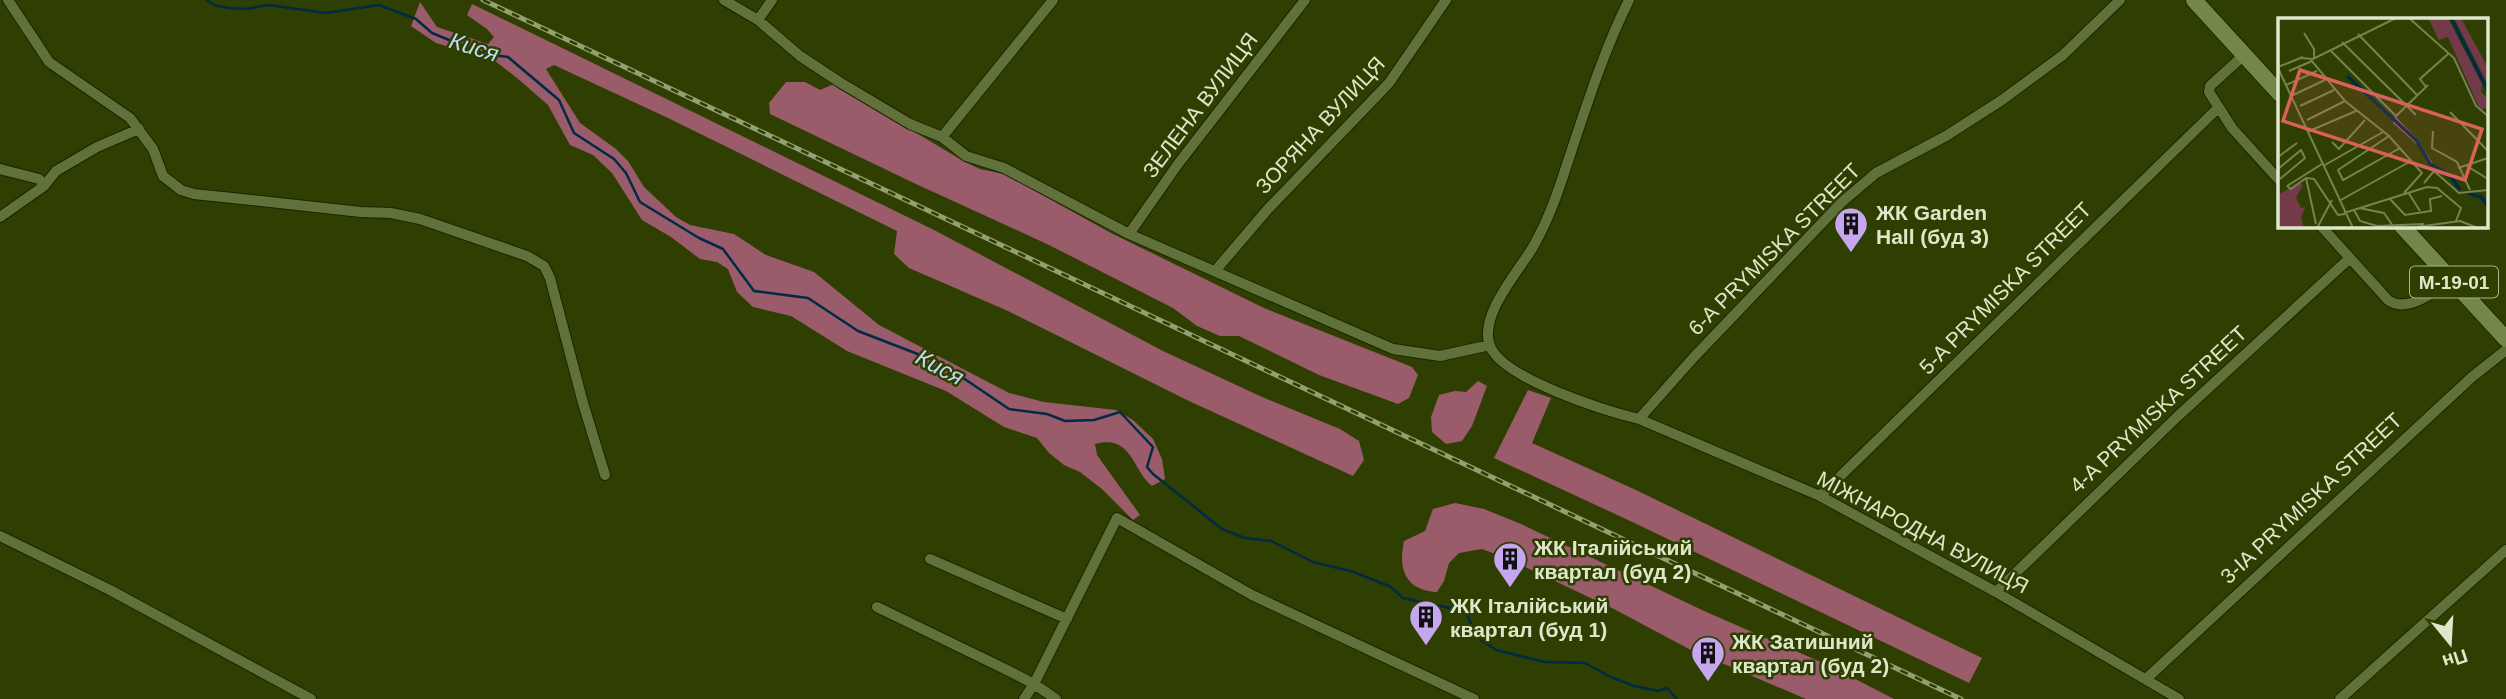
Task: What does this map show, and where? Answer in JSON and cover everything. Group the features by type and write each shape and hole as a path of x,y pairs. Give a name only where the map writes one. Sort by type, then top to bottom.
{"main road":[{"path":"2193,0 2278,92"},
{"name":"М-19-01","path":"2404,228 2506,339"}],"street":[{"path":"8,0 52,65 118,109 153,149 163,176 178,188 190,193 401,215 492,243 527,256 544,266 550,278 605,475"},
{"path":"724,0 758,20 800,55 841,83 910,124 942,137 969,157 1004,167 1129,234 1372,341 1398,351 1440,356 1490,345 1488,328 1495,309 1533,248 1555,202 1595,82 1629,0"},
{"path":"758,20 772,0"},
{"path":"942,137 1053,0"},
{"name":"ЗЕЛЕНА ВУЛИЦЯ","path":"1129,234 1235,88 1306,0"},
{"name":"ЗОРЯНА ВУЛИЦЯ","path":"1215,271 1268,209 1389,83 1446,0"},
{"name":"6-A PRYMISKA STREET","path":"1639,419 1694,357 1867,179 1946,136 2002,100 2073,46 2120,0"},
{"path":"2244,55 2209,87 2209,93 2232,128 2278,179"},
{"name":"5-A PRYMISKA STREET","path":"1820,496 2218,108"},
{"path":"0,217 44,186 56,171 139,130"},
{"path":"0,169 39,179 44,186"},
{"path":"2323,228 2388,300 2396,305 2426,296 2451,279"},
{"name":"4-A PRYMISKA STREET","path":"1996,592 2178,416 2350,258"},
{"name":"МІЖНАРОДНА ВУЛИЦЯ","path":"1490,345 1503,362 1546,386 1610,412 1639,419 1820,496 1996,592 2179,699"},
{"name":"3-IA PRYMISKA STREET","path":"2146,679 2472,377 2506,349"},
{"path":"1024,699 1117,517 1252,594 1474,699"},
{"path":"0,536 110,590 311,699"},
{"path":"2340,699 2506,551"},
{"path":"930,559 1067,619"},
{"path":"877,607 1034,684 1056,699"}],"shaded area":[{"path":"420,2 437,27 488,44 494,37 467,15 472,4 934,230 1163,351 1262,397 1340,429 1359,441 1364,460 1353,476 1189,401 1008,311 909,268 894,254 897,231 554,65 546,69 580,123 616,149 628,161 644,187 676,217 690,225 734,234 766,255 814,272 879,325 1009,393 1044,402 1116,410 1133,420 1153,439 1162,459 1165,479 1152,486 1124,449 1107,442 1095,444 1097,455 1140,515 1133,520 1102,489 1049,453 1037,438 1004,427 946,391 847,351 791,316 753,307 737,292 728,269 717,262 700,259 642,220 612,173 593,155 570,145 548,105 517,78 495,61 436,43 411,26"},
{"path":"786,82 805,82 820,90 834,84 965,162 980,169 1004,174 1111,233 1264,308 1412,367 1418,375 1409,398 1398,404 1319,375 1239,336 1220,336 1197,326 1173,308 1049,245 770,114 769,103"},
{"path":"1478,381 1487,386 1472,426 1462,441 1446,444 1432,432 1431,417 1439,395 1455,391 1466,392"},
{"path":"1528,390 1551,398 1532,443 1636,490 1982,658 1969,683 1494,458"},
{"path":"1455,503 1484,509 1521,524 1702,610 1830,666 1894,699 1806,699 1689,649 1614,609 1482,549 1459,553 1449,563 1444,581 1437,592 1418,587 1406,576 1403,569 1404,541 1425,531 1433,509"}],"waterway":[{"name":"Кися","path":"207,0 214,5 228,8 246,9 269,5 326,13 379,5 416,19 432,33 459,44 485,54 508,57 559,100 574,133 614,159 626,173 640,202 699,238 723,249 754,291 808,298 858,331 941,363 1009,409 1047,414 1065,421 1094,420 1120,412 1153,447 1147,467 1153,474 1222,529 1245,538 1271,541 1313,562 1354,572 1391,587 1403,598 1449,608 1459,605 1477,637 1496,650 1545,662 1585,663 1634,686 1658,691 1667,688 1677,699"}],"railway":[{"path":"483,0 1961,699"}],"place":[{"name":"ЖК Garden Hall (буд 3)","path":"1851,254"},
{"name":"ЖК Італійський квартал (буд 2)","path":"1510,589"},
{"name":"ЖК Італійський квартал (буд 1)","path":"1426,647"},
{"name":"ЖК Затишний квартал (буд 2)","path":"1708,683"}]}
